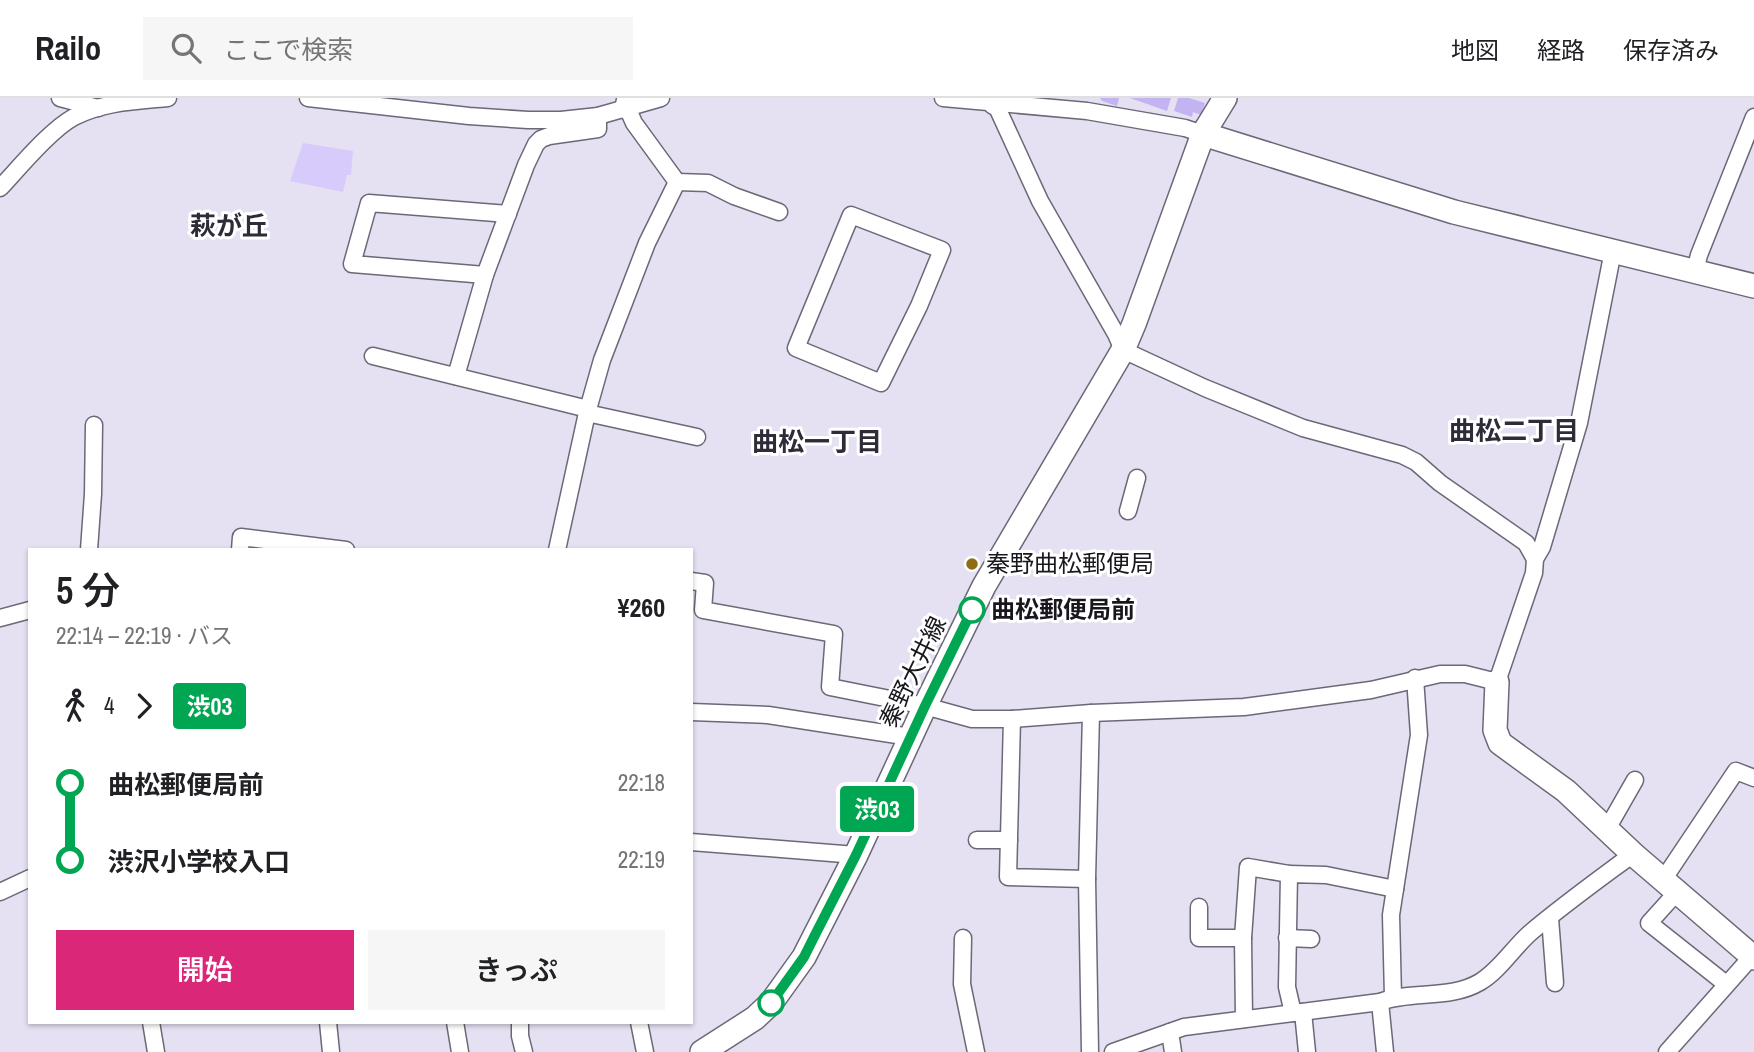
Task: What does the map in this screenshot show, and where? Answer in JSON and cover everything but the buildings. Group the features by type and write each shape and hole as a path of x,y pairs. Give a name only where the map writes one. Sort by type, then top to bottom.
{"main road":[{"name":"秦野大井線","path":"702,1052 755,1018 771,1003 804,957 856,855 984,586 1123,350 1203,134 1225,98"},
{"path":"1203,134 1454,212 1754,286"},
{"path":"1497,682 1495,730 1500,743 1566,791 1633,854 1753,956"}],"street":[{"path":"60,98 98,108"},
{"path":"0,188 52,134 73,118 118,102 168,98"},
{"path":"304,100 393,106 469,116 561,120 598,116 628,103 661,98"},
{"path":"943,98 1089,104 1203,134"},
{"path":"996,101 1040,201 1123,350 1205,388 1303,428 1402,455 1416,462 1440,483 1526,542 1535,559"},
{"path":"628,103 634,123 677,182"},
{"path":"456,376 485,275 536,144 541,138 549,136 598,129 598,116"},
{"path":"1695,271 1754,117"},
{"path":"677,182 708,183 734,196 779,212"},
{"path":"557,548 587,411 602,360 647,243 677,182"},
{"path":"485,275 352,264 369,203 508,215"},
{"path":"851,215 942,250 919,306 881,383 796,348 851,215"},
{"path":"693,580 705,583 703,610 834,634 831,687 925,706 972,719 1244,707 1371,690 1440,674 1465,674 1497,682 1534,573 1535,559 1542,547 1579,423 1614,251"},
{"path":"373,356 697,438"},
{"path":"89,548 94,425"},
{"path":"1128,511 1137,478"},
{"path":"240,548 241,537 330,548"},
{"path":"0,618 28,611"},
{"path":"1385,1052 1391,915 1419,735 1415,678"},
{"path":"693,712 768,715 910,737"},
{"path":"1090,1052 1087,879 1091,713"},
{"path":"1012,719 1008,877 1087,879"},
{"path":"1726,984 1649,923 1737,771 1754,778"},
{"path":"1608,830 1635,780"},
{"path":"977,840 1009,840"},
{"path":"693,842 856,855"},
{"path":"1113,1052 1184,1027 1443,993 1480,983 1503,963 1528,935 1633,854"},
{"path":"1244,1019 1243,938 1248,867 1289,874 1326,875 1395,889"},
{"path":"1289,874 1287,987 1298,1012 1307,1052"},
{"path":"0,892 28,879"},
{"path":"1199,907 1199,938 1243,938"},
{"path":"1550,918 1555,983"},
{"path":"963,938 962,984 976,1052"},
{"path":"1287,938 1311,939"},
{"path":"1667,1052 1753,956"},
{"path":"151,1024 156,1052"},
{"path":"328,1024 331,1052"},
{"path":"455,1024 460,1052"},
{"path":"520,1024 524,1052"},
{"path":"639,1024 645,1052"},
{"path":"1170,1032 1173,1052"}],"shaded area":[{"path":"303,143 353,151 351,175 347,175 343,192 290,181"}],"bus line":[{"name":"渋03","path":"771,1003 804,957 856,855 972,610"}],"place":[{"name":"秦野曲松郵便局","path":"972,564"},
{"name":"曲松郵便局前","path":"972,610"}],"district":[{"name":"萩が丘","path":"229,226"},
{"name":"曲松二丁目","path":"1514,431"},
{"name":"曲松一丁目","path":"817,442"}]}
